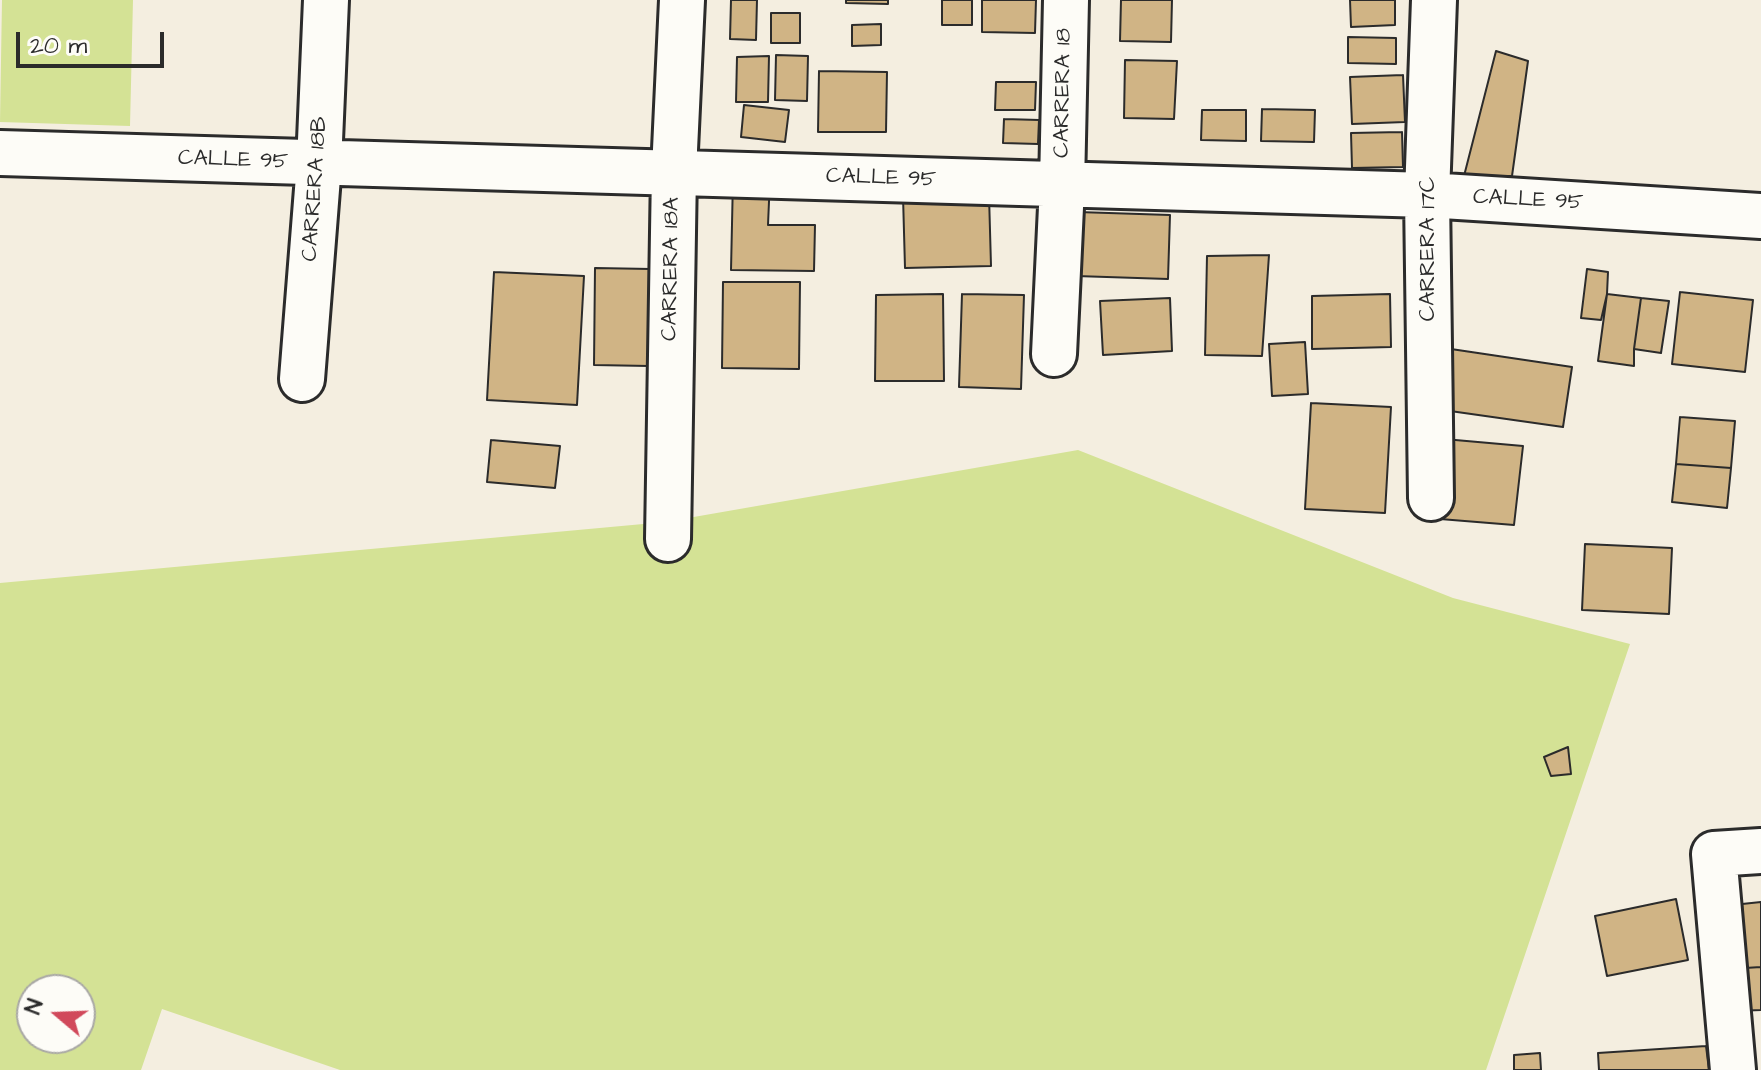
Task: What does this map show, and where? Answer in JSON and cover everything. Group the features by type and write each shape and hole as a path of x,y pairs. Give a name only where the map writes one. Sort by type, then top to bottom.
{"street":[{"name":"CARRERA 18B","path":"302,379 319,164 326,0"},
{"name":"CARRERA 18A","path":"668,539 674,171 682,0"},
{"name":"CARRERA 18","path":"1054,354 1066,0"},
{"name":"CARRERA 17C","path":"1431,498 1427,195 1434,0"},
{"name":"CALLE 95","path":"0,153 1427,195 1761,216"},
{"path":"1733,1070 1714,854 1761,851"}],"green space":[{"path":"2,0 133,0 130,126 0,122"},
{"path":"1078,450 1453,598 1630,644 1486,1070 340,1070 162,1009 141,1070 0,1070 0,583 665,522"}],"building":[{"path":"731,0 757,0 756,40 730,39"},
{"path":"846,0 888,0 888,4 846,3"},
{"path":"942,0 972,0 972,25 942,25"},
{"path":"982,0 1036,0 1035,33 982,32"},
{"path":"1121,0 1172,0 1171,42 1120,41"},
{"path":"1350,0 1395,0 1395,25 1351,27"},
{"path":"771,13 800,13 800,43 771,43"},
{"path":"881,24 881,45 852,46 852,25"},
{"path":"1348,37 1396,38 1396,64 1348,63"},
{"path":"1496,51 1528,61 1512,176 1464,176"},
{"path":"776,55 808,56 807,101 775,100"},
{"path":"769,56 768,102 736,102 737,57"},
{"path":"1125,60 1177,61 1174,119 1124,118"},
{"path":"819,71 887,72 886,132 818,132"},
{"path":"1403,75 1405,122 1352,124 1350,77"},
{"path":"996,82 1036,82 1035,110 995,110"},
{"path":"744,105 789,110 785,142 741,137"},
{"path":"1262,109 1315,110 1314,142 1261,141"},
{"path":"1202,110 1246,110 1246,141 1201,140"},
{"path":"1004,119 1039,120 1038,144 1003,143"},
{"path":"1402,132 1403,167 1352,168 1351,133"},
{"path":"733,178 770,178 768,225 815,225 814,271 731,270"},
{"path":"989,195 991,266 905,268 903,196"},
{"path":"1078,212 1170,215 1168,279 1076,276"},
{"path":"1269,255 1262,356 1205,355 1207,256"},
{"path":"595,268 651,269 649,366 594,365"},
{"path":"1587,269 1608,272 1601,320 1581,318"},
{"path":"494,272 584,276 577,405 487,400"},
{"path":"723,282 800,282 799,369 722,368"},
{"path":"1680,292 1753,300 1745,372 1672,364"},
{"path":"943,294 944,381 875,381 876,295"},
{"path":"962,294 1024,295 1021,389 959,387"},
{"path":"1390,294 1391,347 1312,349 1312,296"},
{"path":"1607,294 1641,298 1634,366 1598,361"},
{"path":"1170,298 1172,351 1103,355 1100,301"},
{"path":"1641,298 1669,301 1661,353 1634,349"},
{"path":"1305,342 1308,394 1272,396 1269,344"},
{"path":"1451,349 1572,367 1563,427 1443,410"},
{"path":"1311,403 1391,407 1385,513 1305,509"},
{"path":"1680,417 1735,421 1731,468 1676,464"},
{"path":"1444,439 1523,446 1514,525 1440,519"},
{"path":"491,440 560,446 555,488 487,482"},
{"path":"1676,464 1731,468 1727,508 1672,502"},
{"path":"1585,544 1672,548 1669,614 1582,610"},
{"path":"1568,747 1571,774 1551,776 1544,757"},
{"path":"1676,899 1688,960 1607,976 1595,916"},
{"path":"1761,902 1761,967 1745,968 1742,904"},
{"path":"1761,967 1761,1010 1736,1011 1745,968"},
{"path":"1706,1046 1709,1070 1599,1070 1598,1053"},
{"path":"1540,1053 1541,1070 1514,1070 1514,1055"}]}
